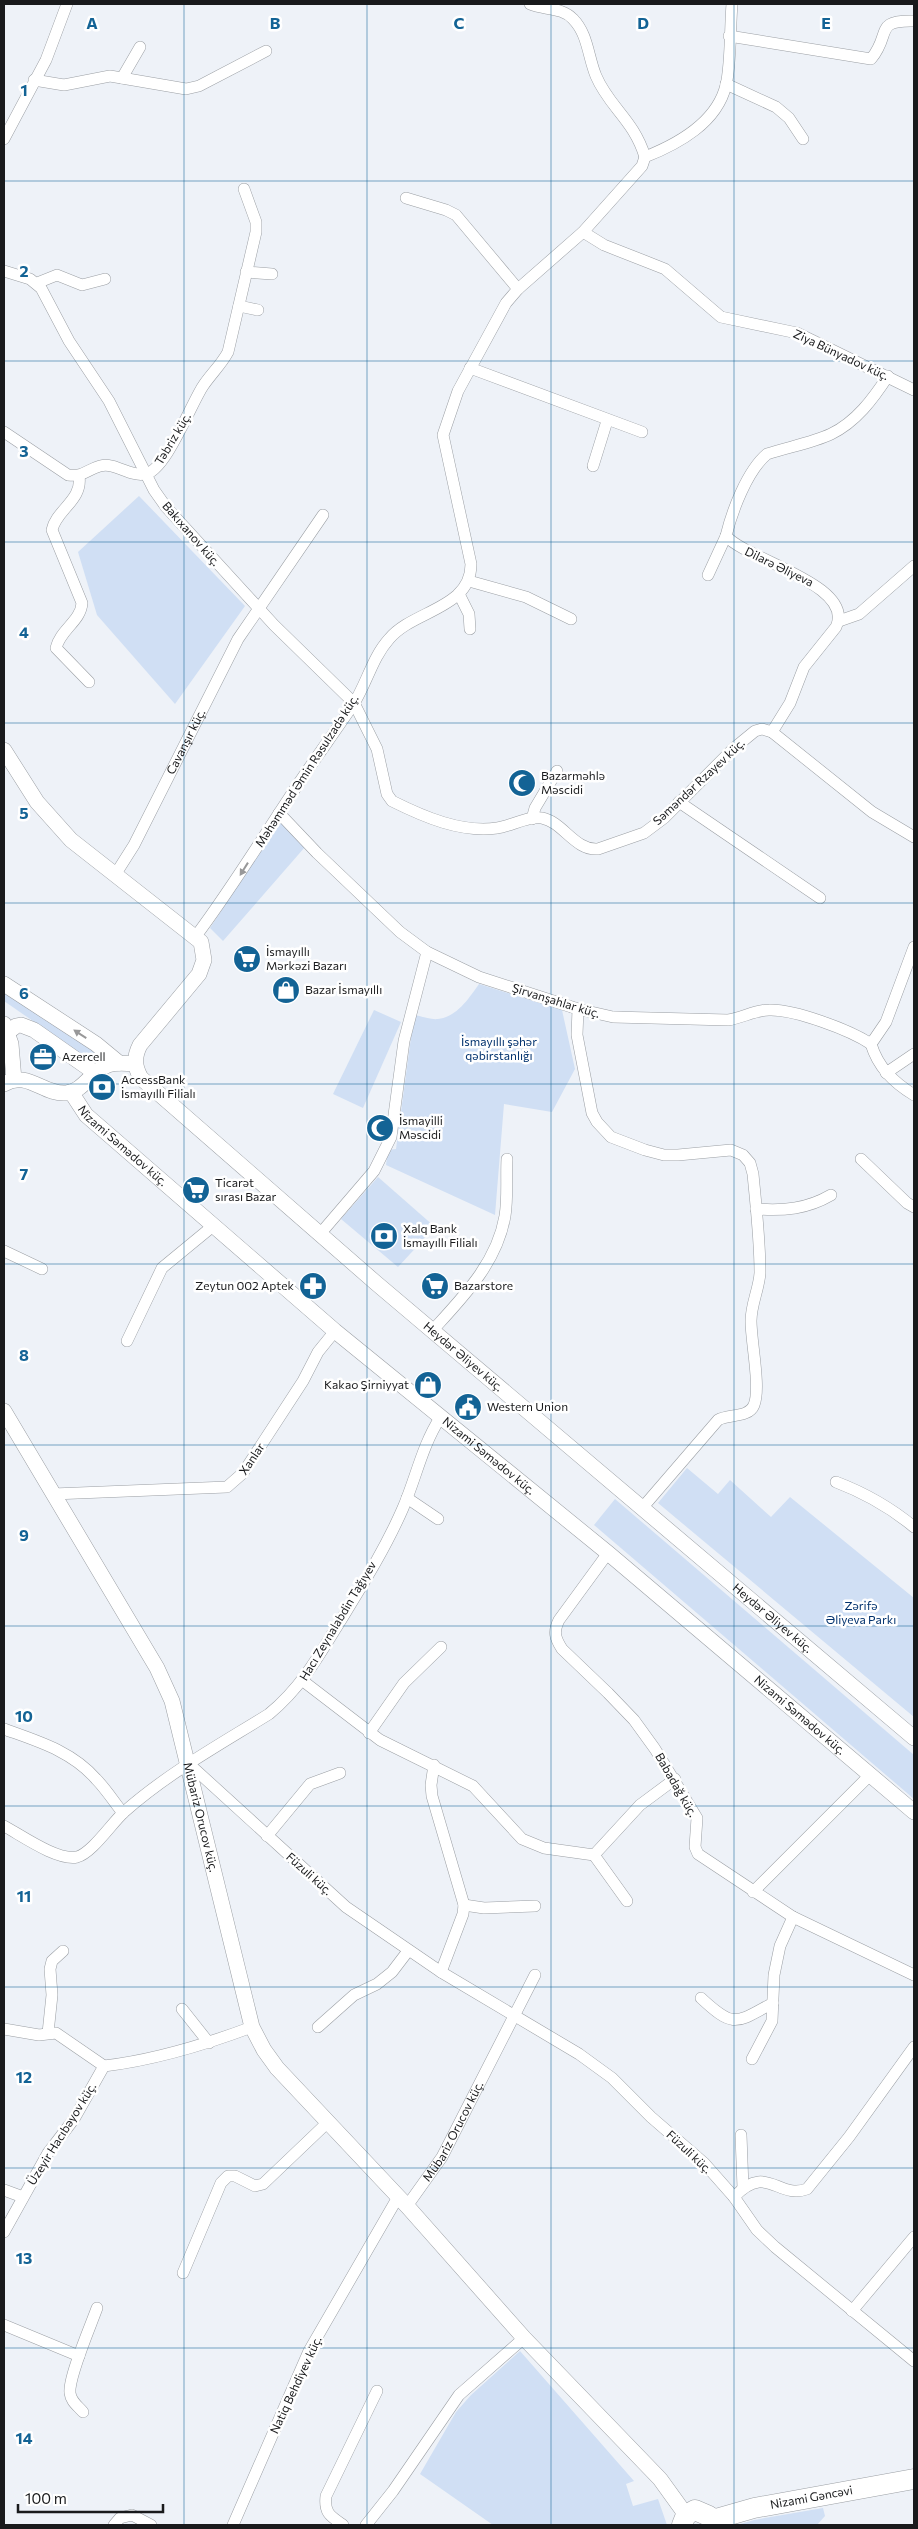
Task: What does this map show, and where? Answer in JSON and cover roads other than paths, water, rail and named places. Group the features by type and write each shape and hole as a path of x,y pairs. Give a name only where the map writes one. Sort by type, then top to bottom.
{"highway":[{"name":"Nizami Gəncəvi","path":"712,2523 754,2508 914,2479"},
{"path":"684,2520 700,2510 705,2512 712,2523"}],"street":[{"path":"4,139 46,60 67,4"},
{"path":"530,4 556,9 572,17 581,29 596,76 605,93 634,130 645,157 642,166 583,232 518,289 506,303 458,391 443,435 471,564 469,581 526,597 571,619"},
{"path":"645,157 674,145 692,132 718,107 726,84 732,4"},
{"path":"729,36 871,59 879,50 889,23 895,21 914,21"},
{"path":"122,78 140,47"},
{"path":"34,80 64,85 110,76 186,89 199,86 266,51"},
{"path":"726,84 776,107 789,118 803,139"},
{"name":"Təbriz küç.","path":"37,283 69,341 109,401 146,474 154,471 163,460 204,386 221,365 228,352 256,232 256,222 244,189"},
{"path":"406,198 446,210 456,215 518,289"},
{"name":"Ziya Bünyadov küç.","path":"583,232 604,245 665,268 720,317 797,333 914,390"},
{"path":"4,271 37,283 57,275 82,285 105,279"},
{"path":"246,272 272,274"},
{"path":"239,306 258,310"},
{"path":"470,368 607,421 642,432"},
{"path":"708,575 726,536 731,512 760,460 767,454 830,435 846,426 875,396 888,376"},
{"path":"593,466 607,421"},
{"path":"4,432 68,475 79,476 100,466 110,465 136,474 146,474"},
{"name":"Bakıxanov küç.","path":"146,474 166,507 258,608 354,703"},
{"path":"79,476 81,484 75,496 53,524 52,530 82,603 82,612 58,639 56,648 89,682"},
{"name":"Cavanşır küç.","path":"114,875 134,845 233,647 323,515"},
{"name":"Dilarə Əliyeva","path":"726,536 737,547 824,590 836,608 839,621"},
{"path":"914,566 859,614 839,621 804,667 790,703 772,732 872,812 914,837"},
{"name":"Məhəmməd Əmin Rəsulzadə küç.","path":"196,936 236,880 354,703 376,656 391,636 460,594 469,581"},
{"path":"460,594 469,614 470,629"},
{"name":"Səməndər Rzayev küç.","path":"354,703 376,749 387,794 392,801 442,822 469,829 496,828 532,819 546,819 590,850 598,849 644,832 679,802 732,749 755,731 762,729 772,732"},
{"path":"4,750 24,784 49,817 71,840 114,875 196,936 201,942 204,954 199,974 140,1044 135,1064 109,1064 94,1072 71,1092 58,1092 33,1082 9,1082 6,1028 16,1026 30,1027 94,1072"},
{"path":"532,819 535,808 557,771"},
{"path":"679,802 820,898"},
{"name":"Şirvanşahlar küç.","path":"279,813 317,853 400,932 427,952 479,976 578,1009 613,1017 740,1019 763,1010 779,1011 842,1028 871,1044"},
{"path":"914,946 886,1022 871,1044 876,1062 886,1073 914,1095"},
{"path":"320,1234 374,1171 391,1137 404,1041 427,952"},
{"path":"4,984 96,1044 119,1063"},
{"path":"578,1009 577,1036 592,1113 597,1122 611,1136 664,1155 731,1150 743,1155 750,1163 753,1174 760,1272 751,1320 757,1390 754,1405 749,1411 739,1415 725,1416 718,1420 643,1507"},
{"path":"886,1073 914,1054"},
{"name":"Heydər Əliyev küç.","path":"135,1064 141,1078 432,1331 643,1507 914,1738"},
{"name":"Nizami Səmədov küç.","path":"71,1092 86,1115 335,1331 608,1553 914,1812"},
{"path":"432,1331 475,1283 498,1242 505,1216 507,1159"},
{"path":"861,1160 907,1203 914,1207"},
{"path":"756,1209 785,1211 815,1204 831,1195"},
{"path":"127,1341 162,1268 213,1226"},
{"path":"4,1251 42,1269"},
{"name":"Xanlar","path":"53,1494 227,1487 243,1473 303,1381 318,1352 335,1331"},
{"name":"Mübariz Orucov küç.","path":"4,1412 157,1668 172,1701 252,2027 264,2050 277,2068 327,2123 403,2201 524,2338 660,2479 684,2520"},
{"name":"Hacı Zeynalabdin Tağıyev","path":"4,1826 60,1856 79,1856 88,1850 123,1813 188,1763 269,1714 303,1681 359,1590 407,1498 425,1443 440,1418"},
{"path":"836,1482 859,1491 890,1508 914,1527"},
{"path":"407,1498 438,1519"},
{"name":"Babadağ küç.","path":"608,1553 558,1620 555,1628 555,1638 562,1648 634,1720 675,1779 696,1818 694,1847 698,1854 793,1917 914,1974"},
{"path":"368,1733 404,1683 441,1647"},
{"path":"303,1681 368,1733 473,1786 512,1830 532,1845 594,1855 627,1901"},
{"path":"4,1729 54,1748 77,1761 96,1778 123,1813"},
{"name":"Füzuli küç.","path":"188,1763 346,1907 408,1951 579,2054 612,2078 651,2117 704,2164 734,2198 757,2230 775,2247 914,2361"},
{"path":"434,1765 431,1785 432,1796 464,1905 463,1914 441,1972"},
{"path":"267,1836 310,1784 340,1773"},
{"path":"753,1892 870,1775"},
{"path":"594,1855 640,1805 675,1779"},
{"path":"464,1905 484,1908 535,1906"},
{"path":"752,2059 772,2021 774,1975 780,1946 793,1917"},
{"path":"48,2032 52,1995 50,1969 52,1961 63,1951"},
{"path":"318,2027 354,1995 377,1984 392,1972 408,1951"},
{"name":"Mübariz Orucov küç.","path":"403,2201 442,2157 535,1975"},
{"path":"701,1998 721,2017 730,2020 746,2018 773,2003"},
{"path":"182,2008 209,2043"},
{"path":"4,2029 39,2035 48,2032 65,2038 104,2066 137,2062 209,2043 252,2027"},
{"path":"734,2198 743,2188 758,2182 767,2181 790,2191 800,2192 807,2189 849,2137 914,2047"},
{"name":"Üzeyir Hacıbəyov küç.","path":"4,2232 48,2153 74,2120 104,2066"},
{"path":"183,2273 221,2184 228,2176 235,2176 255,2186 262,2184 327,2123"},
{"path":"741,2135 743,2188"},
{"path":"4,2190 23,2196"},
{"name":"Natiq Behdiyev küç.","path":"233,2525 309,2351 403,2201"},
{"path":"852,2311 914,2238"},
{"path":"83,2412 72,2401 69,2392 79,2356 97,2308"},
{"path":"4,2325 79,2356"},
{"path":"366,2525 393,2491 459,2396 524,2338"},
{"path":"343,2525 328,2514 324,2508 326,2496 377,2391"},
{"path":"114,2525 120,2518 132,2515 151,2525"}],"place":[{"name":"Bazarməhlə Məscidi","path":"522,783"},
{"name":"İsmayıllı Mərkəzi Bazarı","path":"247,959"},
{"name":"Bazar İsmayıllı","path":"286,990"},
{"name":"Azercell","path":"43,1057"},
{"name":"AccessBank İsmayıllı Filialı","path":"102,1087"},
{"name":"İsmayilli Məscidi","path":"380,1128"},
{"name":"Ticarət sırası Bazar","path":"196,1190"},
{"name":"Xalq Bank İsmayıllı Filialı","path":"384,1236"},
{"name":"Zeytun 002 Aptek","path":"313,1286"},
{"name":"Bazarstore","path":"435,1286"},
{"name":"Kakao Şirniyyat","path":"428,1385"},
{"name":"Western Union","path":"468,1407"}],"park label":[{"name":"İsmayıllı şəhər qəbirstanlığı","path":"499,1049"},
{"name":"Zərifə Əliyeva Parkı","path":"861,1613"}]}
